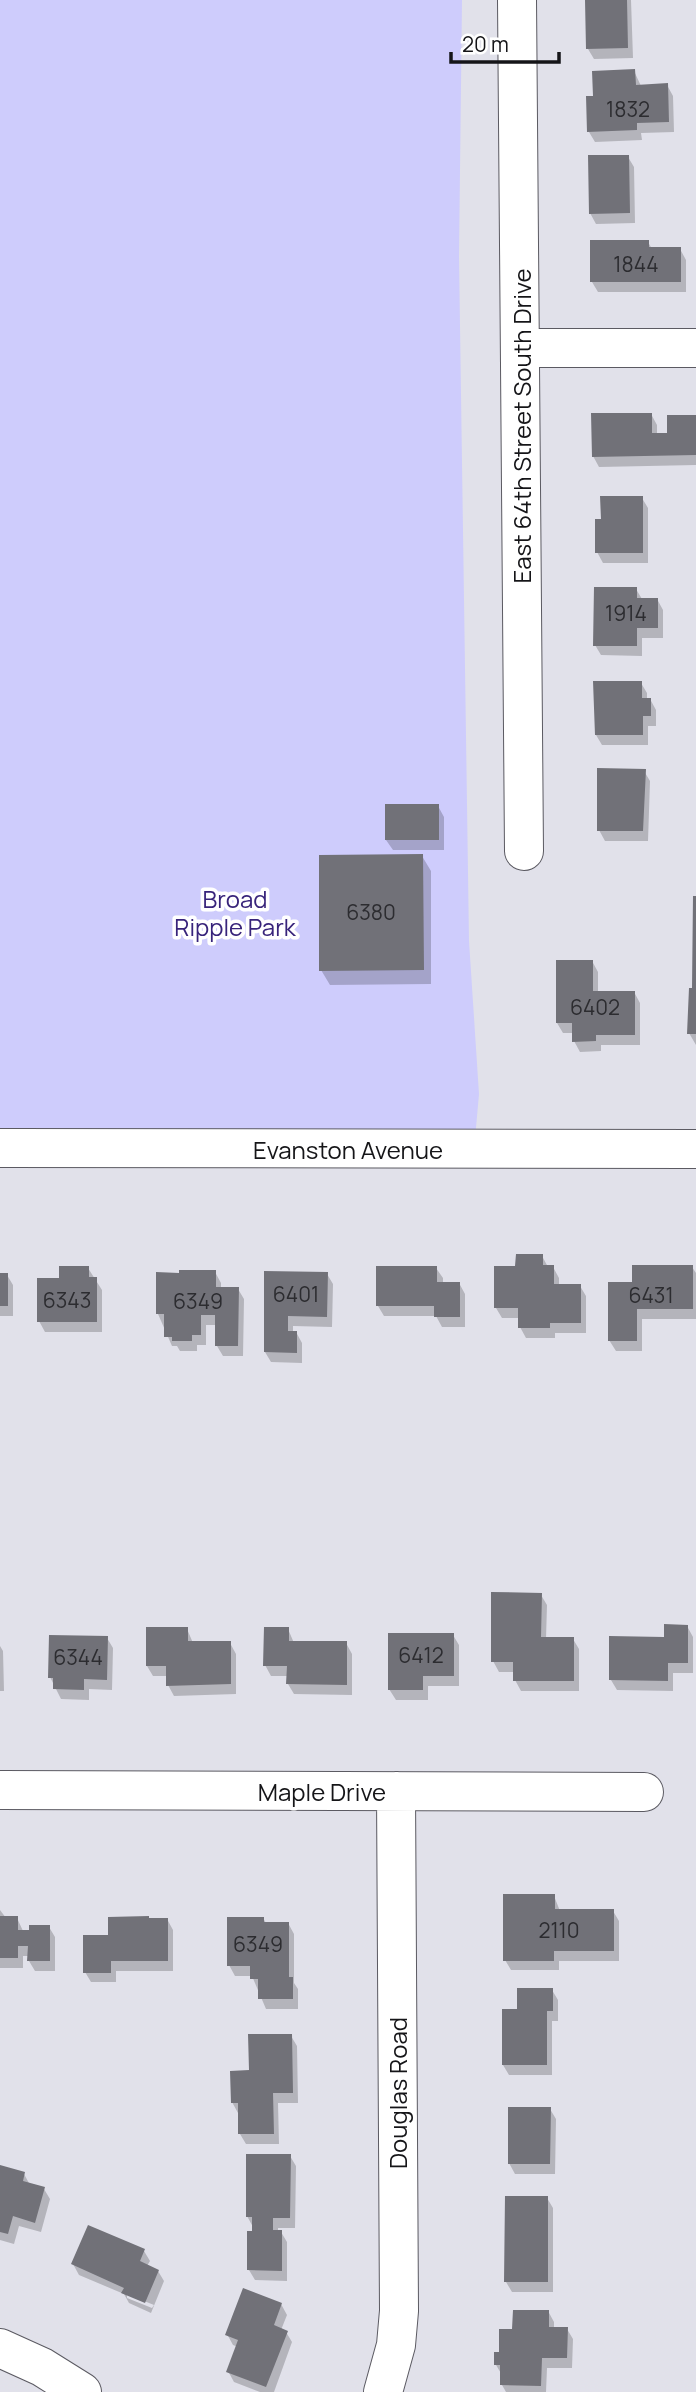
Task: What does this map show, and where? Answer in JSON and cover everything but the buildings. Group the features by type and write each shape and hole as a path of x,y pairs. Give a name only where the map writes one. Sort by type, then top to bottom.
{"street":[{"name":"East 64th Street South Drive","path":"517,0 524,851"},
{"path":"521,348 696,348"},
{"name":"Evanston Avenue","path":"0,1148 696,1149"},
{"name":"Maple Drive","path":"0,1790 644,1792"},
{"name":"Douglas Road","path":"383,2392 396,2345 399,2311 396,1791"},
{"path":"0,2348 42,2367 82,2392"}],"green space":[{"name":"Broad Ripple Park","path":"0,0 462,0 459,257 469,941 479,1094 474,1150 0,1149"}]}
